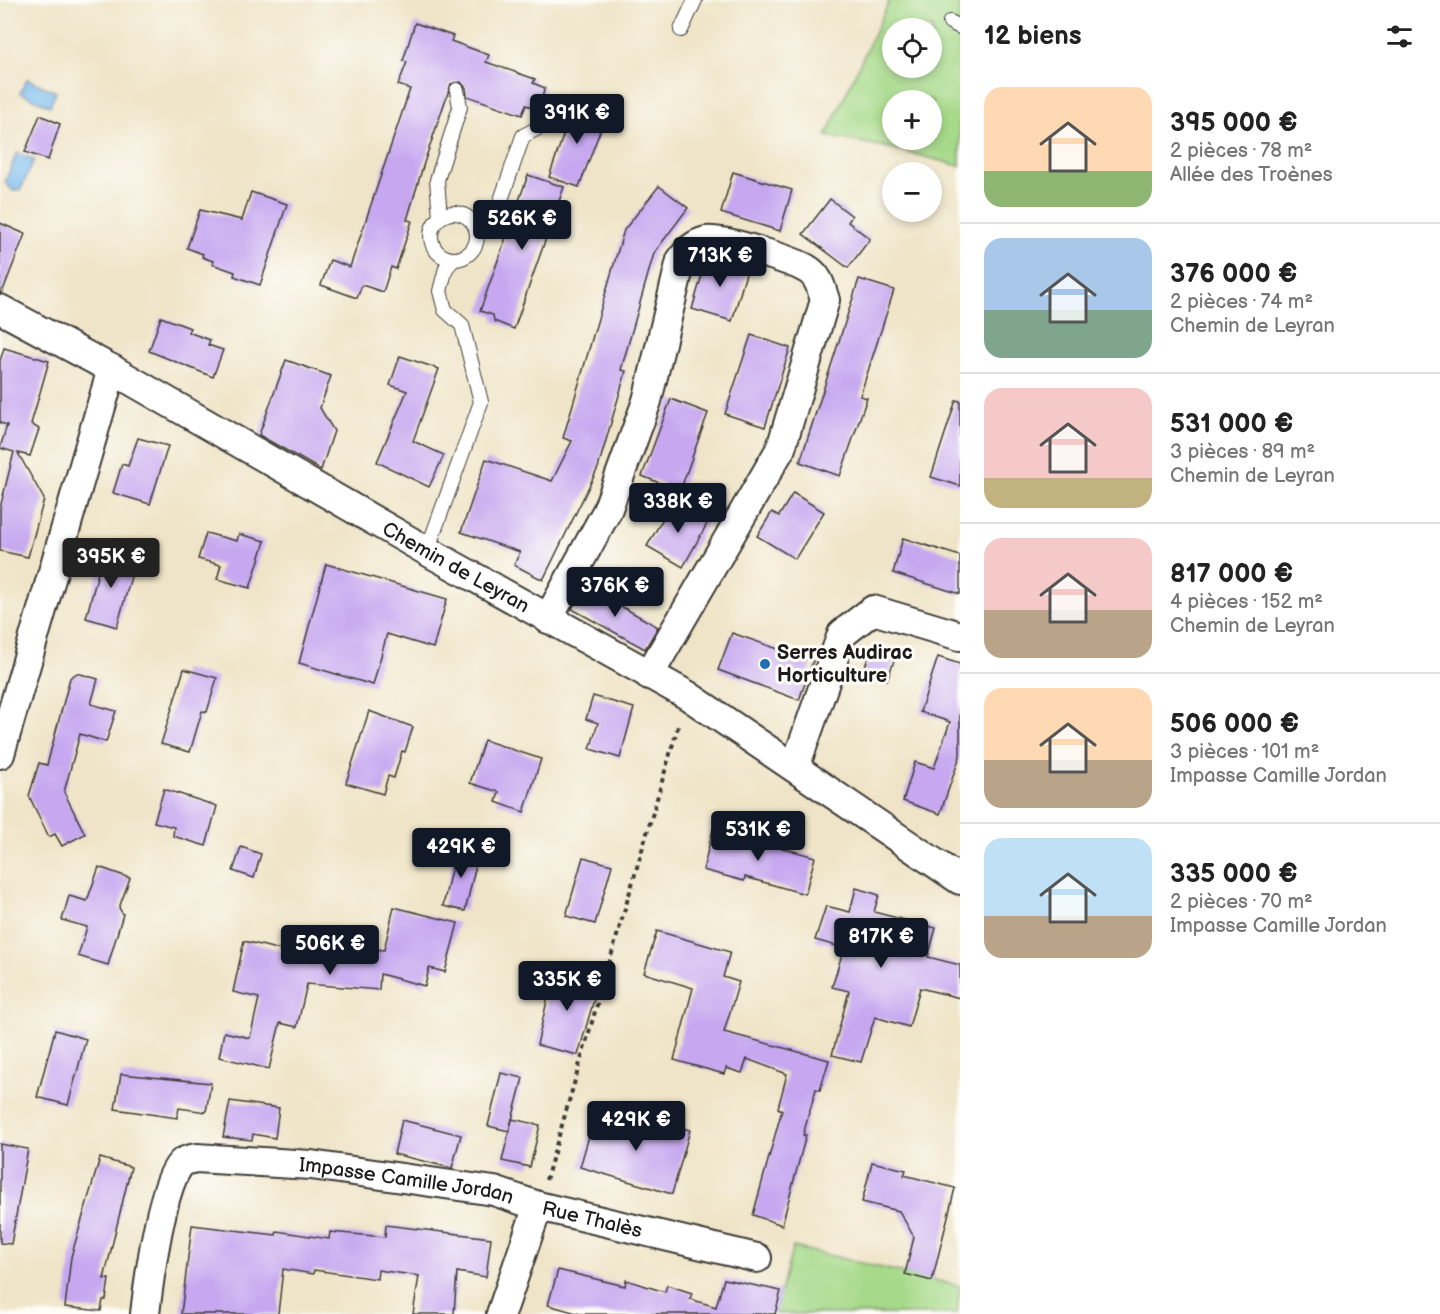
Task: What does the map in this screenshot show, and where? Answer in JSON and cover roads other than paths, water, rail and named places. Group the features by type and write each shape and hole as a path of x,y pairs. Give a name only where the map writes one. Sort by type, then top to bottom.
{"street":[{"path":"548,619 607,511 647,401 681,260 692,247 708,240 726,241 808,269 820,282 825,300 781,448 649,675"},
{"name":"Chemin de Leyran","path":"0,309 112,369 427,551 687,695 960,880"},
{"path":"0,754 112,369"},
{"path":"795,767 842,634 873,610 960,636"},
{"name":"Impasse Camille Jordan","path":"145,1314 153,1249 174,1175 182,1162 196,1158 311,1166 494,1191 538,1206"},
{"name":"Rue Thalès","path":"501,1314 538,1206 757,1258"}],"lane":[{"path":"681,30 695,0"},
{"path":"440,218 437,180 460,107 457,90"},
{"path":"477,232 499,206 523,136 538,128"},
{"path":"427,551 481,402 462,325 445,310 440,291 446,268 454,259 469,254 477,240 474,225 463,214 447,214 440,218 432,229 433,243 441,254 454,259"}],"water":[{"path":"27,79 56,92 50,106 20,93"},
{"path":"17,153 34,160 21,189 13,191 5,182"}],"place":[{"name":"Serres Audirac Horticulture","path":"765,664"}]}
